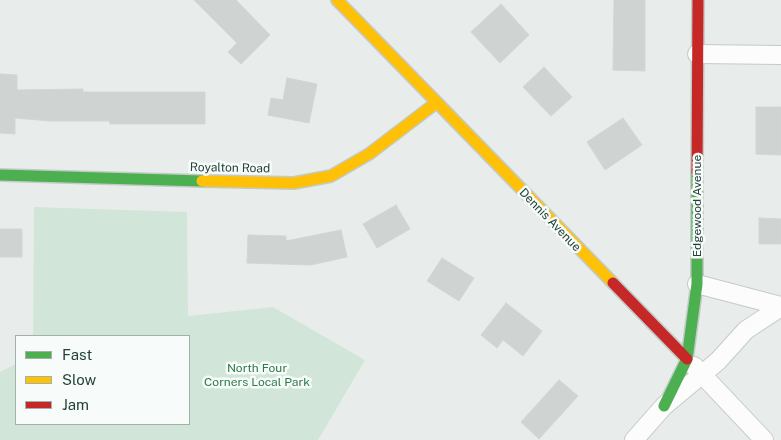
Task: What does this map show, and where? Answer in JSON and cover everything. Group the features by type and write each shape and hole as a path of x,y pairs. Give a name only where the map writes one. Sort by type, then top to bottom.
{"street":[{"name":"Dennis Avenue","path":"337,0 703,374 764,440"},
{"name":"Edgewood Avenue","path":"664,406 687,359 698,284 698,0"},
{"path":"697,54 781,55"},
{"name":"Royalton Road","path":"0,175 294,183 331,176 369,154 436,103"},
{"path":"698,284 781,307"},
{"name":"Edgewood Avenue","path":"634,440 664,406 703,374 746,330 781,307"}],"green space":[{"name":"North Four Corners Local Park","path":"34,207 187,212 188,316 273,307 365,360 318,440 0,440 0,372 15,364 15,425 190,425 190,335 33,335"}],"building":[{"path":"194,0 236,0 270,35 241,64 228,52 237,43"},
{"path":"614,0 645,0 645,71 613,70"},
{"path":"501,4 529,35 500,63 471,32"},
{"path":"544,67 572,97 551,116 523,87"},
{"path":"0,74 17,75 17,90 83,89 83,92 205,92 205,124 110,124 109,121 50,121 15,118 15,134 0,133"},
{"path":"287,78 317,84 309,123 268,115 271,98 283,100"},
{"path":"756,107 781,107 781,155 756,154"},
{"path":"623,118 642,145 605,170 587,142"},
{"path":"396,205 410,229 377,248 363,224"},
{"path":"759,218 781,219 781,244 759,244"},
{"path":"0,229 22,229 22,257 0,257"},
{"path":"341,230 347,257 311,265 247,263 248,235 286,236 286,241"},
{"path":"442,258 474,278 459,301 427,281"},
{"path":"506,303 542,331 523,356 503,340 497,348 481,335"},
{"path":"559,380 578,396 539,439 521,422"}],"traffic: fast":[{"path":"664,406 687,359 697,284 697,172"},
{"path":"0,175 202,181"}],"traffic: slow":[{"path":"337,0 613,283"},
{"path":"202,181 294,183 331,176 369,154 436,103"}],"traffic: jam":[{"path":"697,172 698,0"},
{"path":"613,283 687,359"}]}
